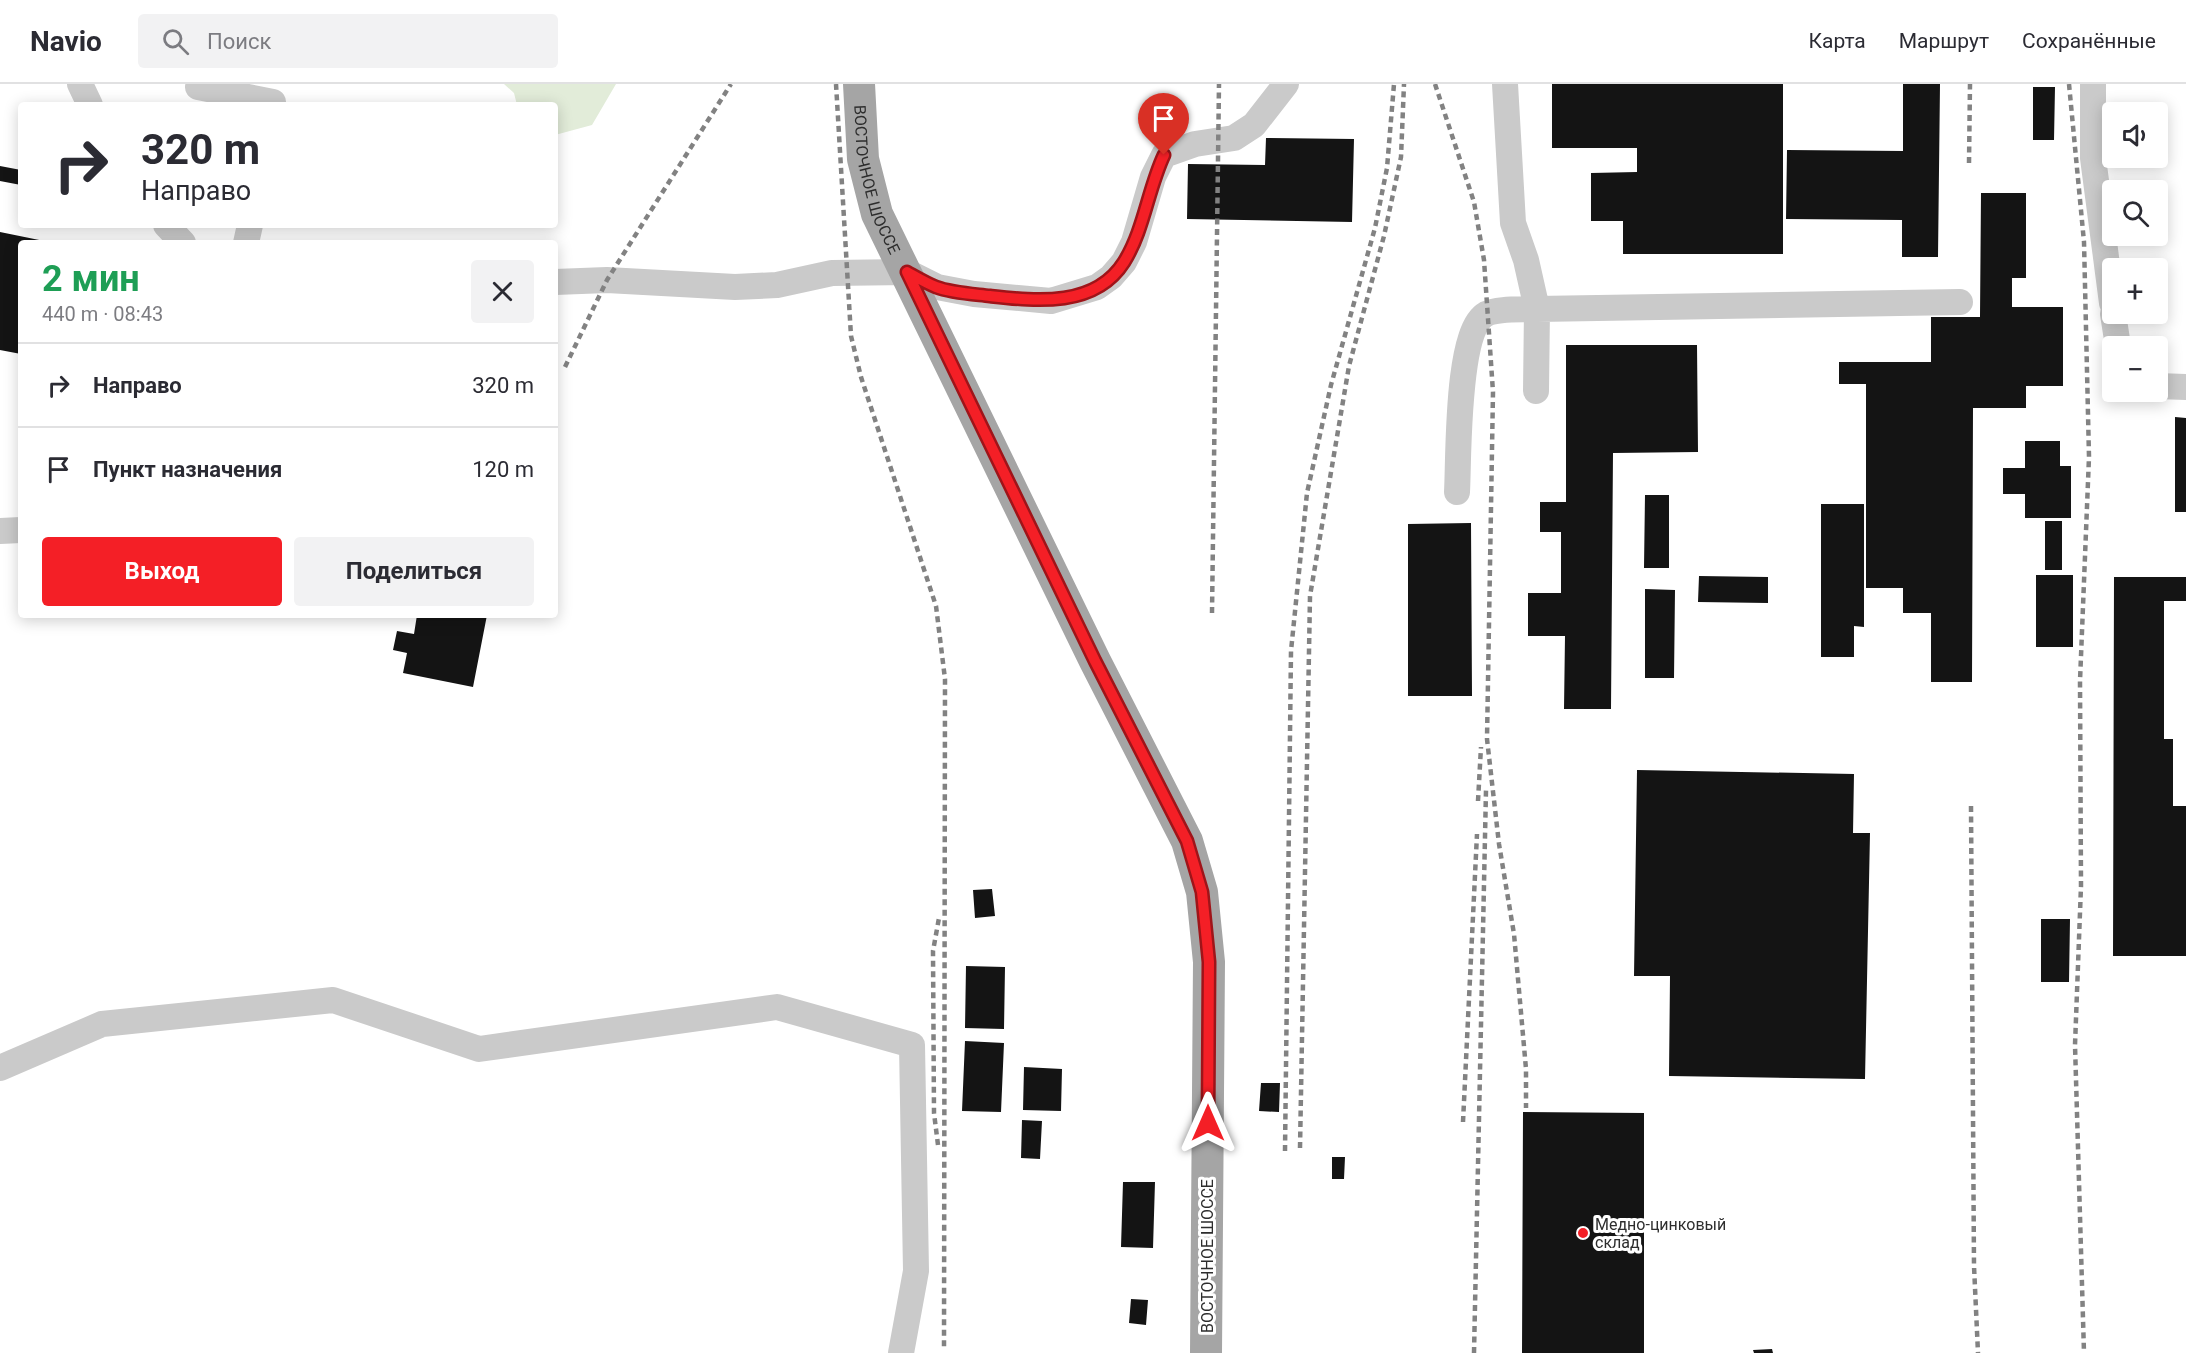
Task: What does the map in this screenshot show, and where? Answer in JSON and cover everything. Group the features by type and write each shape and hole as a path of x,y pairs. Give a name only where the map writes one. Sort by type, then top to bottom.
{"main road":[{"name":"ВОСТОЧНОЕ ШОССЕ","path":"859,84 863,159 877,214 1095,661 1187,841 1202,892 1209,962 1206,1353"}],"lane":[{"path":"80,84 89,102"},
{"path":"558,282 607,280 735,287 777,285 832,273 907,272 937,287 975,294 1051,301 1097,287 1111,277 1129,252 1164,155 1195,144 1234,138 1254,125 1286,84"},
{"path":"1505,84 1513,223 1526,260 1537,309 1536,391"},
{"path":"2093,84 2093,158 2106,258"},
{"path":"197,92 274,97"},
{"path":"1457,492 1464,355 1475,323 1487,313 1537,309 1960,302"},
{"path":"2168,386 2186,387"},
{"path":"0,531 18,530"},
{"path":"0,1068 102,1024 333,1000 479,1049 777,1007 912,1045 916,1271 901,1353"}],"green space":[{"path":"504,84 616,84 592,125 558,134 558,102 516,102 514,93"}],"building":[{"path":"1552,84 1783,84 1783,254 1623,254 1623,221 1591,221 1591,173 1637,172 1637,148 1552,148"},
{"path":"1903,84 1940,84 1938,257 1902,257 1902,220 1786,219 1787,150 1903,151"},
{"path":"2033,87 2055,87 2054,140 2033,140"},
{"path":"1266,138 1354,139 1352,222 1187,219 1188,164 1265,165"},
{"path":"0,166 18,169 18,184 0,181"},
{"path":"1981,193 2026,193 2026,278 2012,278 2012,307 2063,307 2063,386 2026,386 2026,408 1973,408 1972,682 1931,682 1931,613 1903,613 1903,588 1866,588 1866,384 1839,384 1839,362 1931,362 1931,317 1980,317"},
{"path":"0,232 39,240 18,240 18,353 0,350"},
{"path":"1566,345 1697,345 1698,452 1613,453 1611,709 1564,709 1565,636 1528,636 1528,593 1561,593 1561,532 1540,532 1540,502 1566,502"},
{"path":"2175,417 2186,418 2186,512 2175,512"},
{"path":"2025,441 2060,441 2060,466 2071,466 2071,518 2025,518 2025,494 2003,494 2003,468 2025,468"},
{"path":"1645,495 1669,495 1669,568 1644,568"},
{"path":"1821,504 1864,504 1864,627 1854,626 1854,657 1821,657"},
{"path":"2045,521 2062,521 2062,570 2045,570"},
{"path":"1471,523 1472,696 1408,696 1408,524"},
{"path":"2036,575 2073,575 2073,647 2036,647"},
{"path":"1699,576 1768,577 1768,603 1698,602"},
{"path":"2114,577 2186,577 2186,601 2164,601 2164,739 2173,739 2173,806 2186,806 2186,956 2113,956"},
{"path":"1645,589 1675,590 1674,678 1645,678"},
{"path":"417,618 486,618 473,687 403,673 407,653 393,650 397,631 414,634"},
{"path":"1637,770 1854,774 1853,833 1870,833 1865,1079 1669,1076 1670,976 1634,976"},
{"path":"992,889 995,916 975,918 973,890"},
{"path":"2041,919 2070,919 2069,982 2041,982"},
{"path":"966,966 1005,967 1004,1029 965,1028"},
{"path":"965,1041 1004,1043 1001,1112 962,1111"},
{"path":"1024,1067 1062,1069 1061,1111 1023,1110"},
{"path":"1261,1083 1280,1083 1279,1112 1259,1111"},
{"name":"Медно-цинковый склад","path":"1523,1112 1644,1113 1644,1353 1522,1353"},
{"path":"1022,1120 1042,1121 1040,1159 1021,1158"},
{"path":"1332,1157 1345,1157 1344,1179 1332,1179"},
{"path":"1123,1182 1155,1182 1153,1248 1121,1247"},
{"path":"1131,1299 1148,1300 1146,1325 1129,1323"},
{"path":"1772,1349 1773,1353 1754,1353 1753,1350"}],"railway":[{"path":"565,367 607,280 731,84"},
{"path":"836,84 851,336 861,377 936,606 945,679 944,1350"},
{"path":"1212,613 1219,84"},
{"path":"1285,1151 1291,651 1307,493 1331,385 1375,228 1387,168 1394,84"},
{"path":"1300,1148 1310,596 1349,366 1384,236 1401,157 1404,84"},
{"path":"1435,84 1474,202 1484,260 1493,392 1487,739 1499,844 1514,934 1526,1069 1526,1108"},
{"path":"1969,163 1970,84"},
{"path":"2069,84 2084,242 2089,457 2080,681 2081,886 2075,1045 2084,1353"},
{"path":"1478,801 1481,747"},
{"path":"1474,1353 1486,790"},
{"path":"1971,806 1974,1266 1978,1353"},
{"path":"1463,1122 1477,834"},
{"path":"938,1145 934,1113 933,951 939,918"}],"place":[{"name":"Медно-цинковый склад","path":"1583,1233"}],"route":[{"path":"1164,155 1154,177 1134,242 1124,262 1111,277 1082,294 1051,301 975,294 937,287 907,272 1095,661 1187,841 1202,892 1209,962 1208,1123"}]}
